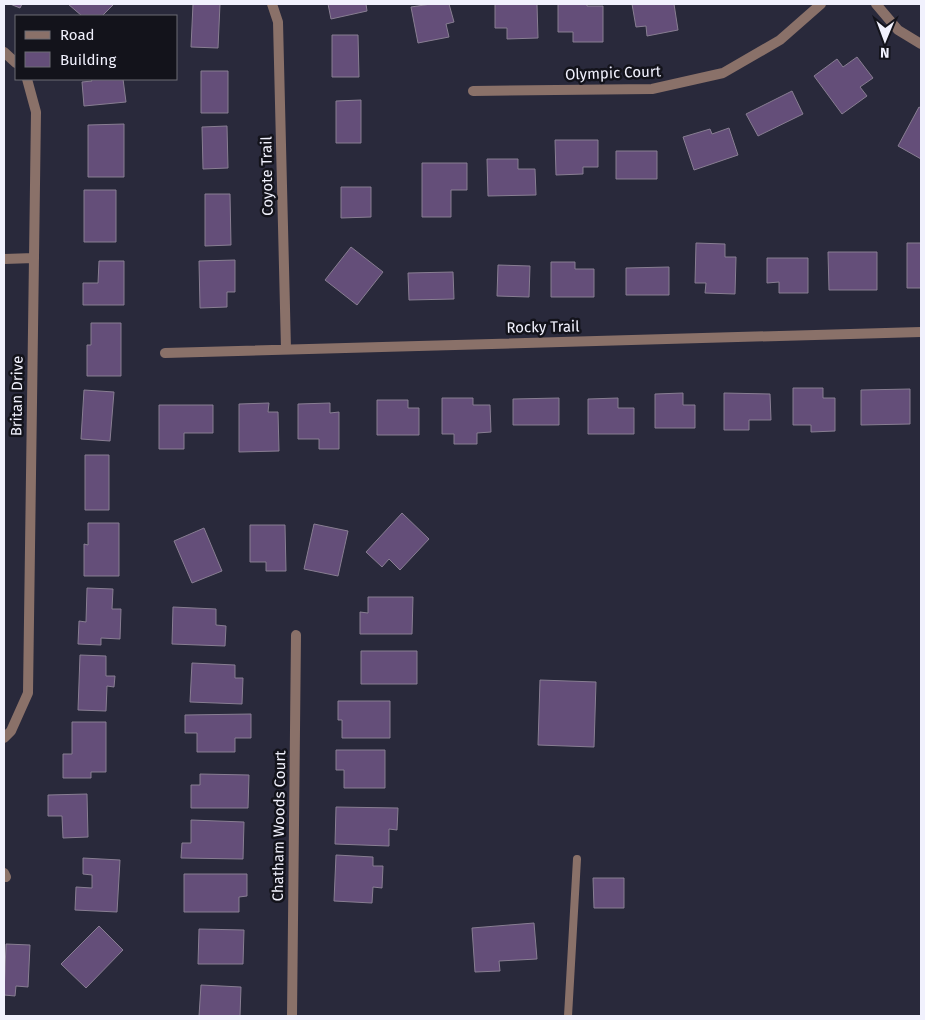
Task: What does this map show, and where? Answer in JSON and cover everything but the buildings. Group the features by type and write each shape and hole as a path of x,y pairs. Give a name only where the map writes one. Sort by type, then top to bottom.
{"street":[{"name":"Coyote Trail","path":"272,4 278,22 286,349"},
{"name":"Olympic Court","path":"473,91 652,89 723,73 780,40 820,4"},
{"path":"876,4 898,30 921,44"},
{"path":"4,52 15,62"},
{"name":"Britan Drive","path":"4,738 11,731 28,693 36,112 27,80"},
{"path":"4,259 34,258"},
{"name":"Rocky Trail","path":"165,353 921,332"},
{"name":"Chatham Woods Court","path":"292,1016 296,635"}],"lane":[{"path":"568,1016 577,859"}]}
